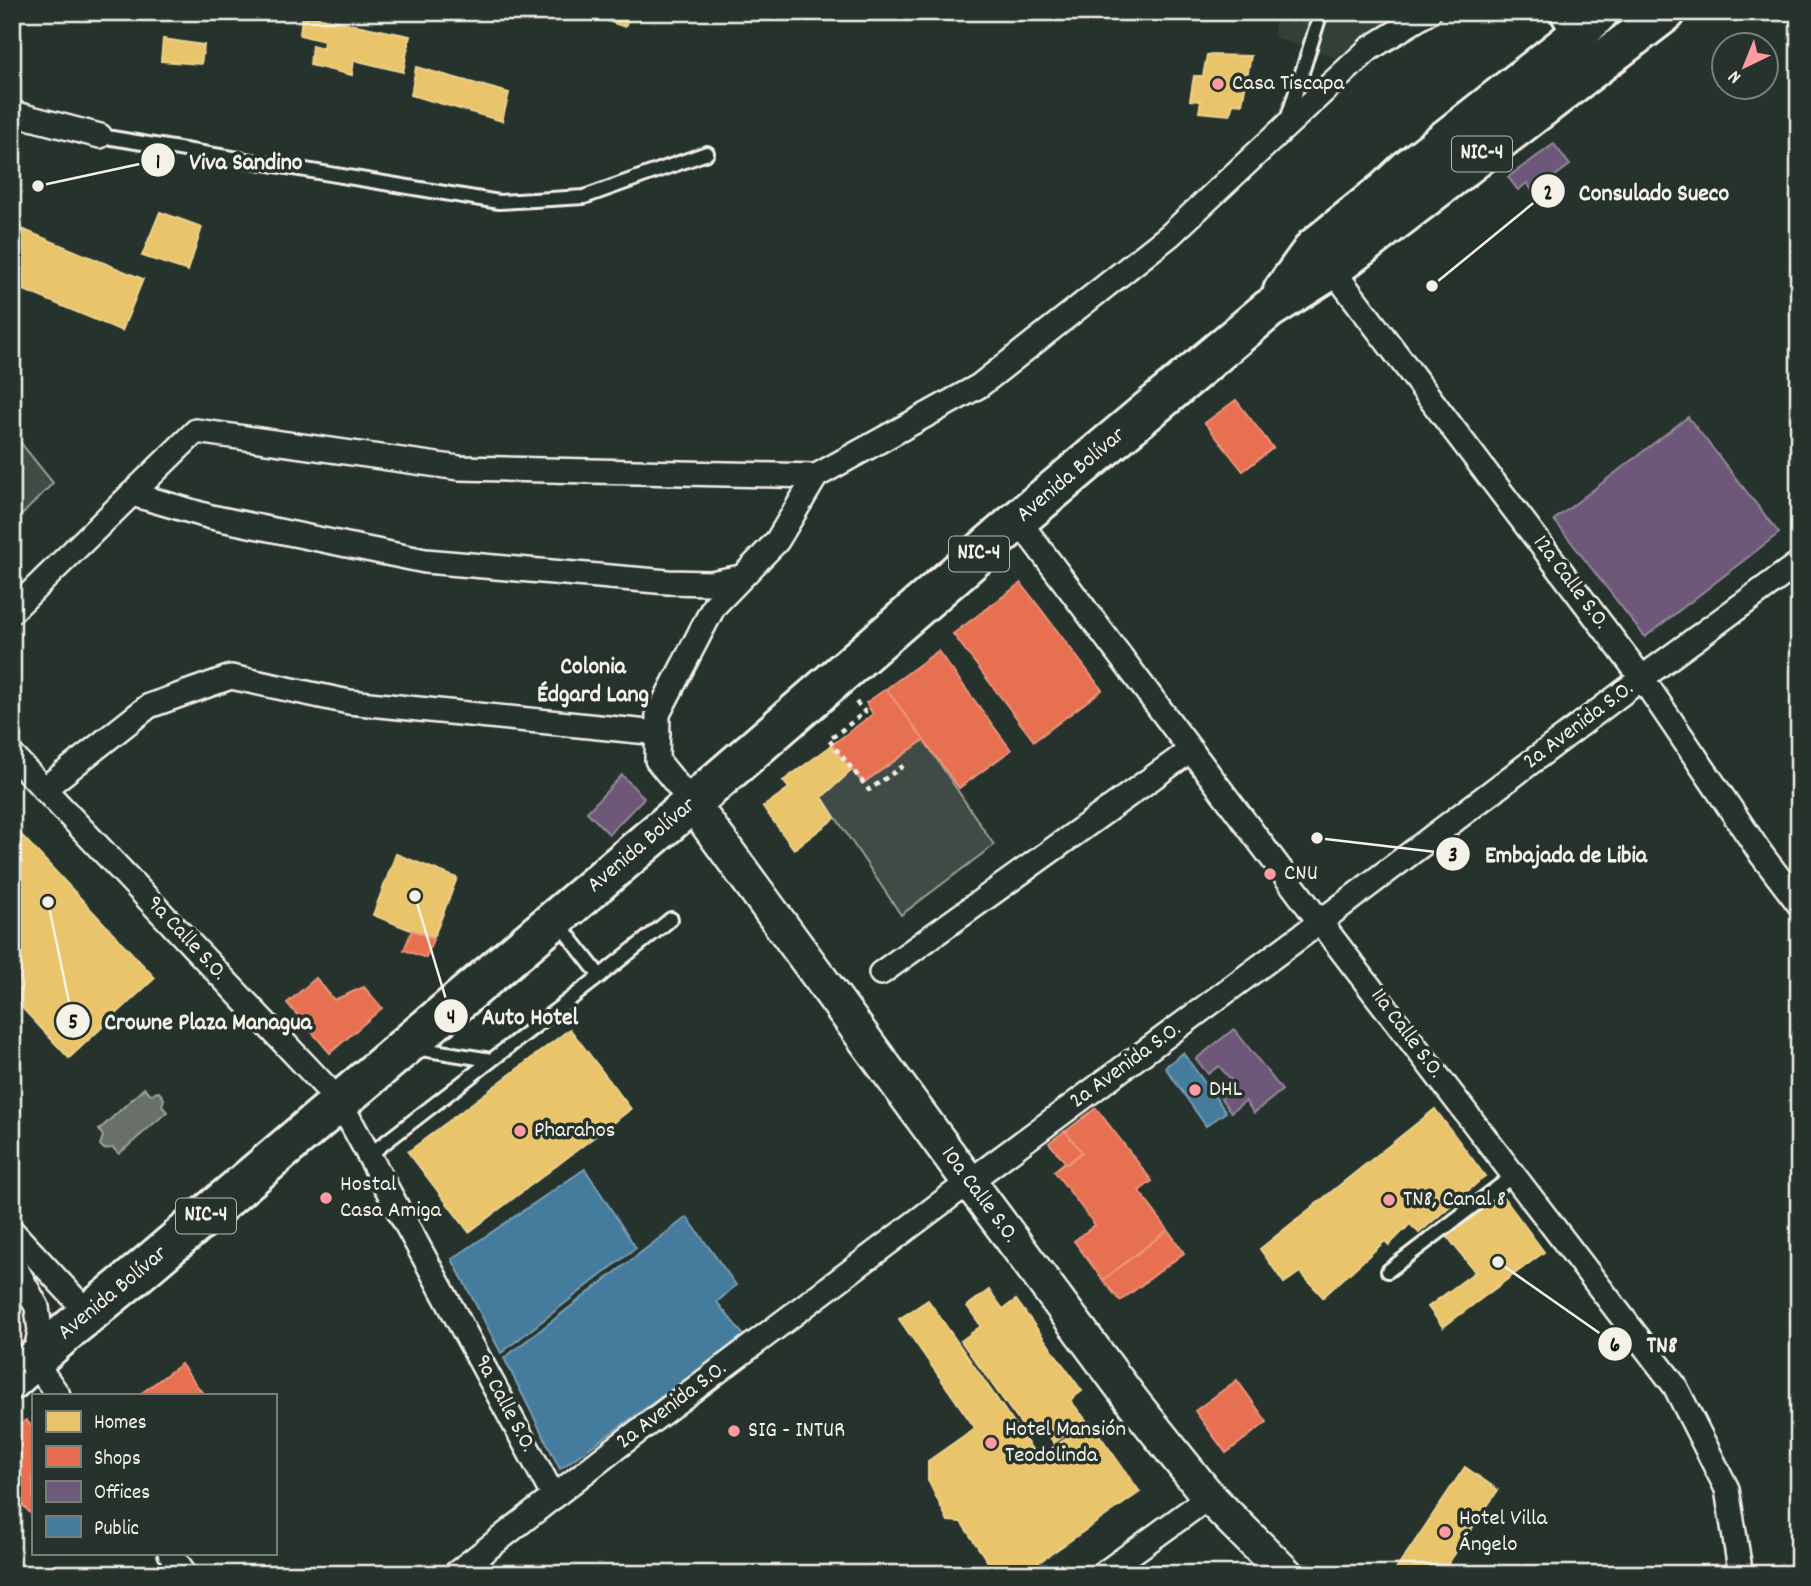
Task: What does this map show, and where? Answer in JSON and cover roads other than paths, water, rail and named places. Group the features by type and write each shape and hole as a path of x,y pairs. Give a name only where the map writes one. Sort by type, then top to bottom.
{"highway":[{"name":"Avenida Bolívar","path":"1269,309 1314,248 1386,190 1564,26 1599,12"},
{"name":"Avenida Bolívar","path":"23,1371 692,803 1018,520 1269,309 1332,268 1648,19"},
{"path":"1332,268 1329,249 1369,215 1386,190"}],"street":[{"path":"692,803 657,760 658,714 714,606 777,541 816,476 979,386 1170,235 1370,49 1429,12"},
{"path":"12,113 100,136"},
{"name":"12a Calle S.O.","path":"1332,268 1642,678 1761,854 1799,904"},
{"path":"12,611 196,431 459,468 816,476"},
{"path":"132,494 211,517 425,561 667,582 711,583 741,577"},
{"name":"11a Calle S.O.","path":"1018,520 1320,922 1675,1386 1727,1489 1739,1563 1737,1574"},
{"name":"2a Avenida S.O.","path":"456,1574 612,1451 969,1182 1799,563"},
{"path":"44,789 149,706 231,677 349,702 658,733"},
{"path":"881,973 1191,750"},
{"name":"9a Calle S.O.","path":"12,755 340,1102 554,1497"},
{"name":"10a Calle S.O.","path":"692,803 1133,1402 1209,1497 1286,1574"},
{"path":"12,1231 80,1321"},
{"path":"13,1264 80,1321"},
{"path":"13,1264 37,1307 40,1331 23,1371 57,1394"},
{"path":"1103,1574 1209,1497"},
{"path":"171,1554 185,1574"}],"lane":[{"path":"1285,127 1321,12"},
{"path":"100,136 499,202 584,197 707,153"},
{"path":"555,918 600,976"},
{"path":"369,1155 671,919"},
{"path":"405,1046 491,1060"},
{"path":"1388,1271 1514,1175"}],"place":[{"name":"Casa Tiscapa","path":"1218,84"},
{"name":"Viva Sandino","path":"38,186"},
{"name":"Consulado Sueco","path":"1432,286"},
{"name":"Embajada de Libia","path":"1317,838"},
{"name":"CNU","path":"1270,874"},
{"name":"Auto Hotel","path":"415,896"},
{"name":"Crowne Plaza Managua","path":"48,902"},
{"name":"DHL","path":"1195,1090"},
{"name":"Pharahos","path":"520,1131"},
{"name":"Hostal Casa Amiga","path":"326,1198"},
{"name":"TN8, Canal 8","path":"1389,1200"},
{"name":"TN8","path":"1498,1262"},
{"name":"SIG - INTUR","path":"734,1431"},
{"name":"Hotel Mansión Teodolinda","path":"991,1443"},
{"name":"Hotel Villa Ángelo","path":"1445,1532"}],"district":[{"name":"Colonia Édgard Lang","path":"593,682"}]}
